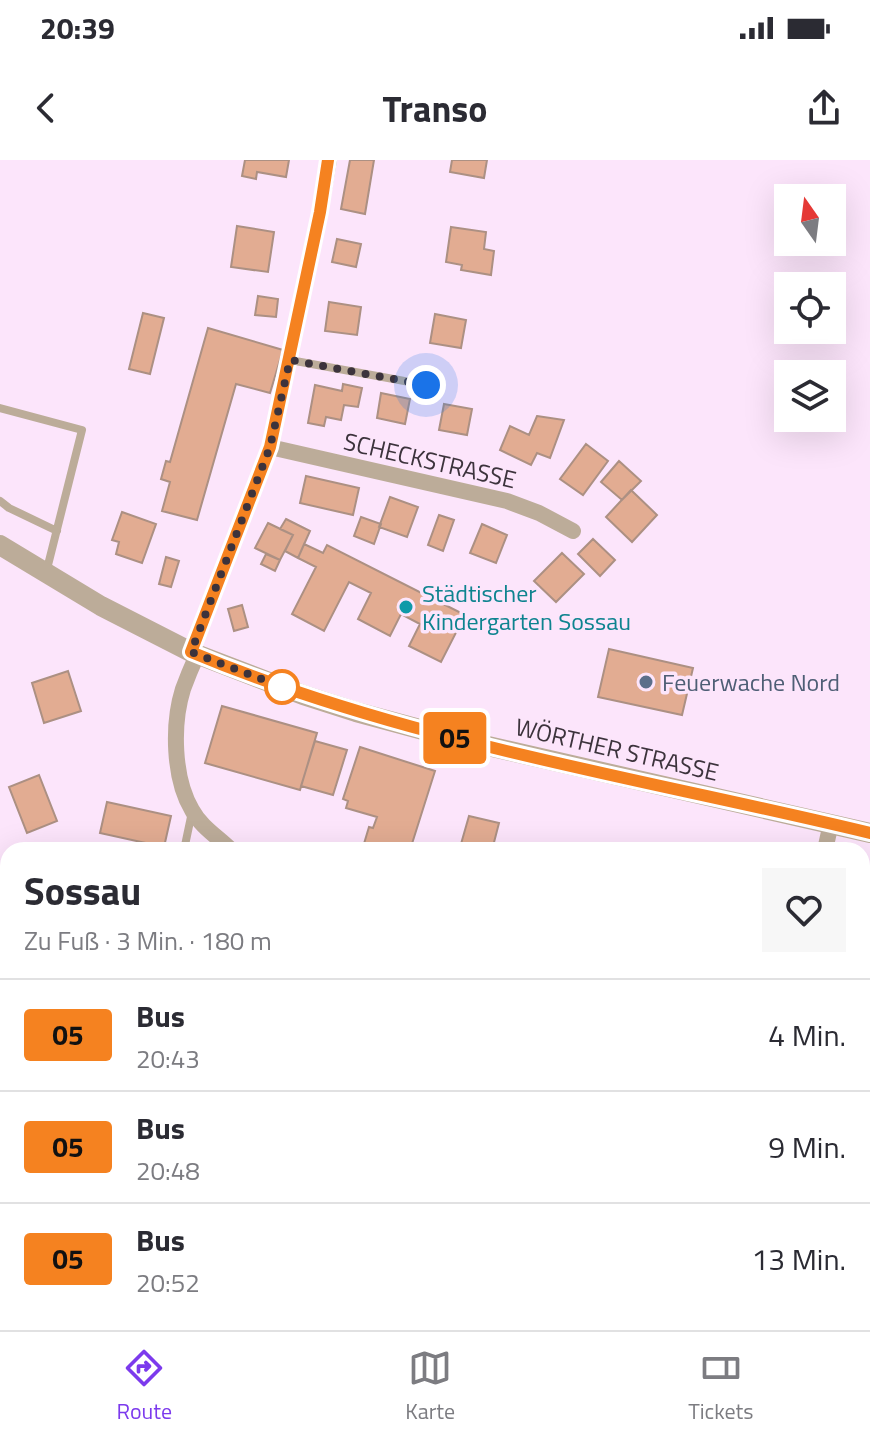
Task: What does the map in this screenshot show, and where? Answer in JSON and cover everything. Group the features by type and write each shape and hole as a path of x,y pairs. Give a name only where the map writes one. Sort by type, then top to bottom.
{"street":[{"path":"222,842 192,811 181,782 176,752 176,718 194,654 270,447 329,160"},
{"name":"SCHECKSTRASSE","path":"270,447 507,501 573,531"},
{"name":"WÖRTHER STRASSE","path":"0,545 139,627 194,654 316,699 439,734 870,833"},
{"path":"827,842 831,823"}],"lane":[{"path":"290,360 426,385"},
{"path":"0,408 82,430 46,574"},
{"path":"0,501 57,531"},
{"path":"186,842 192,811"}],"building":[{"path":"245,160 289,160 286,177 257,172 256,179 242,176"},
{"path":"350,160 374,160 365,214 341,209"},
{"path":"452,160 487,160 484,178 450,172"},
{"path":"237,226 274,232 268,272 231,267"},
{"path":"451,227 486,232 484,249 494,251 491,275 461,270 462,265 446,262"},
{"path":"337,239 361,244 356,267 332,262"},
{"path":"258,296 278,299 276,317 255,315"},
{"path":"329,302 361,307 357,335 325,331"},
{"path":"143,313 164,318 150,374 129,369"},
{"path":"435,314 466,320 461,348 430,343"},
{"path":"208,328 283,350 270,393 236,384 197,520 162,511 170,482 161,479 166,461 170,462"},
{"path":"343,384 362,388 358,407 344,405 341,420 326,417 324,426 308,423 315,385 342,391"},
{"path":"381,393 410,399 405,424 377,418"},
{"path":"444,404 472,409 467,435 439,430"},
{"path":"537,416 564,420 550,458 537,453 531,465 500,450 510,426 529,435"},
{"path":"586,444 608,461 583,495 560,479"},
{"path":"619,461 641,481 622,500 601,482"},
{"path":"306,476 359,488 353,515 300,503"},
{"path":"631,490 657,515 632,542 606,517"},
{"path":"390,497 418,507 407,537 379,527"},
{"path":"122,512 156,524 142,563 116,554 119,542 112,540"},
{"path":"439,515 454,520 443,551 428,545"},
{"path":"361,517 381,524 374,544 354,536"},
{"path":"286,519 310,531 298,558 285,551 293,535 280,529"},
{"path":"268,523 293,535 280,560 255,548"},
{"path":"482,524 507,535 496,563 470,553"},
{"path":"593,539 615,560 600,576 578,554"},
{"name":"Städtischer Kindergarten Sossau","path":"304,544 323,553 327,545 465,615 441,662 409,646 420,624 401,614 390,636 358,619 371,593 349,582 324,631 292,614 316,567 298,558"},
{"path":"562,553 584,574 556,602 534,581"},
{"path":"266,554 280,560 275,571 261,564"},
{"path":"166,557 179,561 171,587 159,584"},
{"path":"242,605 248,627 234,631 228,609"},
{"name":"Feuerwache Nord","path":"609,649 693,668 682,715 598,697"},
{"path":"68,671 81,711 44,723 32,683"},
{"path":"222,706 317,733 300,790 205,763"},
{"path":"315,741 347,750 333,795 301,786"},
{"path":"360,747 435,771 413,842 364,842 369,827 373,828 377,817 346,808 348,801 343,799"},
{"path":"39,775 57,821 27,833 9,787"},
{"path":"107,802 171,816 165,842 141,842 100,833"},
{"path":"469,816 499,823 494,842 462,842"}],"bus line":[{"name":"05","path":"328,160 320,212 270,447 191,652 303,695 404,725 870,833"}],"place":[{"name":"Städtischer Kindergarten Sossau","path":"406,607"},
{"name":"Feuerwache Nord","path":"646,682"}],"route":[{"path":"282,687 285,688 191,652 270,447 290,360 426,385"}]}
